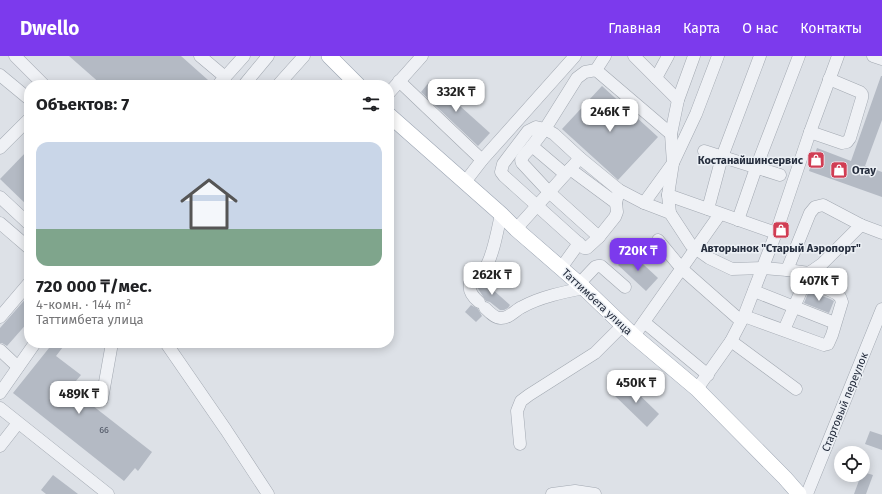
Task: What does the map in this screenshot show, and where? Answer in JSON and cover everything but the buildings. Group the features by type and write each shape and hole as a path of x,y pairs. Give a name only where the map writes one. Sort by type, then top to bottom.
{"main road":[{"path":"329,56 353,80"},
{"name":"Таттимбета улица","path":"394,119 516,229 582,286 634,336 697,389 799,494"}],"street":[{"path":"16,56 39,80"},
{"path":"200,56 221,80"},
{"path":"223,80 243,56"},
{"path":"248,80 268,56"},
{"path":"282,80 304,56"},
{"path":"394,88 422,56"},
{"path":"464,182 575,56"},
{"path":"599,236 549,192 522,163 521,160 545,129 577,78 585,72 596,70 605,56"},
{"path":"634,56 678,100"},
{"path":"656,78 668,56"},
{"path":"658,240 682,269 742,318 784,330 824,345 828,344 842,302 839,296 807,277 787,270 763,268 732,269 709,258 691,245 670,213 668,196 673,163 671,134 678,100 694,56"},
{"path":"644,203 673,163 696,114 718,56"},
{"path":"708,210 722,156 760,56"},
{"path":"738,220 756,168 799,56"},
{"path":"697,389 731,341 754,291 838,56"},
{"path":"873,56 882,60"},
{"path":"566,66 577,78"},
{"path":"596,70 671,134"},
{"path":"0,75 24,95"},
{"path":"810,132 842,143 847,142 850,138 862,94 829,79"},
{"path":"399,82 482,160"},
{"path":"0,148 24,124"},
{"path":"619,190 616,203 617,212 615,217 599,236 587,248 584,248 536,206 501,172 503,164 528,131 536,127 545,129 554,134 580,158 619,190 644,203 670,213"},
{"path":"532,146 567,172 616,203"},
{"path":"704,151 780,175"},
{"path":"516,229 580,158"},
{"path":"668,196 776,233"},
{"path":"0,197 24,219"},
{"path":"787,270 810,213 815,206 823,205 882,233"},
{"path":"501,214 490,258 485,268 471,280 470,284 470,292 490,313 500,318 508,317 521,307 534,301 582,286 595,267 598,266 601,266 625,287"},
{"path":"634,336 720,214"},
{"path":"0,223 24,244"},
{"path":"784,330 807,277 822,264 861,224"},
{"path":"561,268 579,243"},
{"path":"0,317 24,289"},
{"path":"754,291 835,323"},
{"name":"Стартовый переулок","path":"807,494 878,330 882,309"},
{"path":"644,322 708,375"},
{"path":"520,444 517,411 521,401 595,353 623,325"},
{"path":"731,341 796,389"},
{"path":"0,393 31,348"},
{"path":"102,399 111,348"},
{"path":"169,348 268,494"},
{"path":"0,350 18,367"},
{"path":"0,408 108,494"},
{"path":"0,446 18,423"},
{"path":"553,494 575,491 595,494"}],"place":[{"name":"Костанайшинсервис","path":"816,160"},
{"name":"Отау","path":"839,170"},
{"name":"Авторынок \"Старый Аэропорт\"","path":"781,230"}]}
